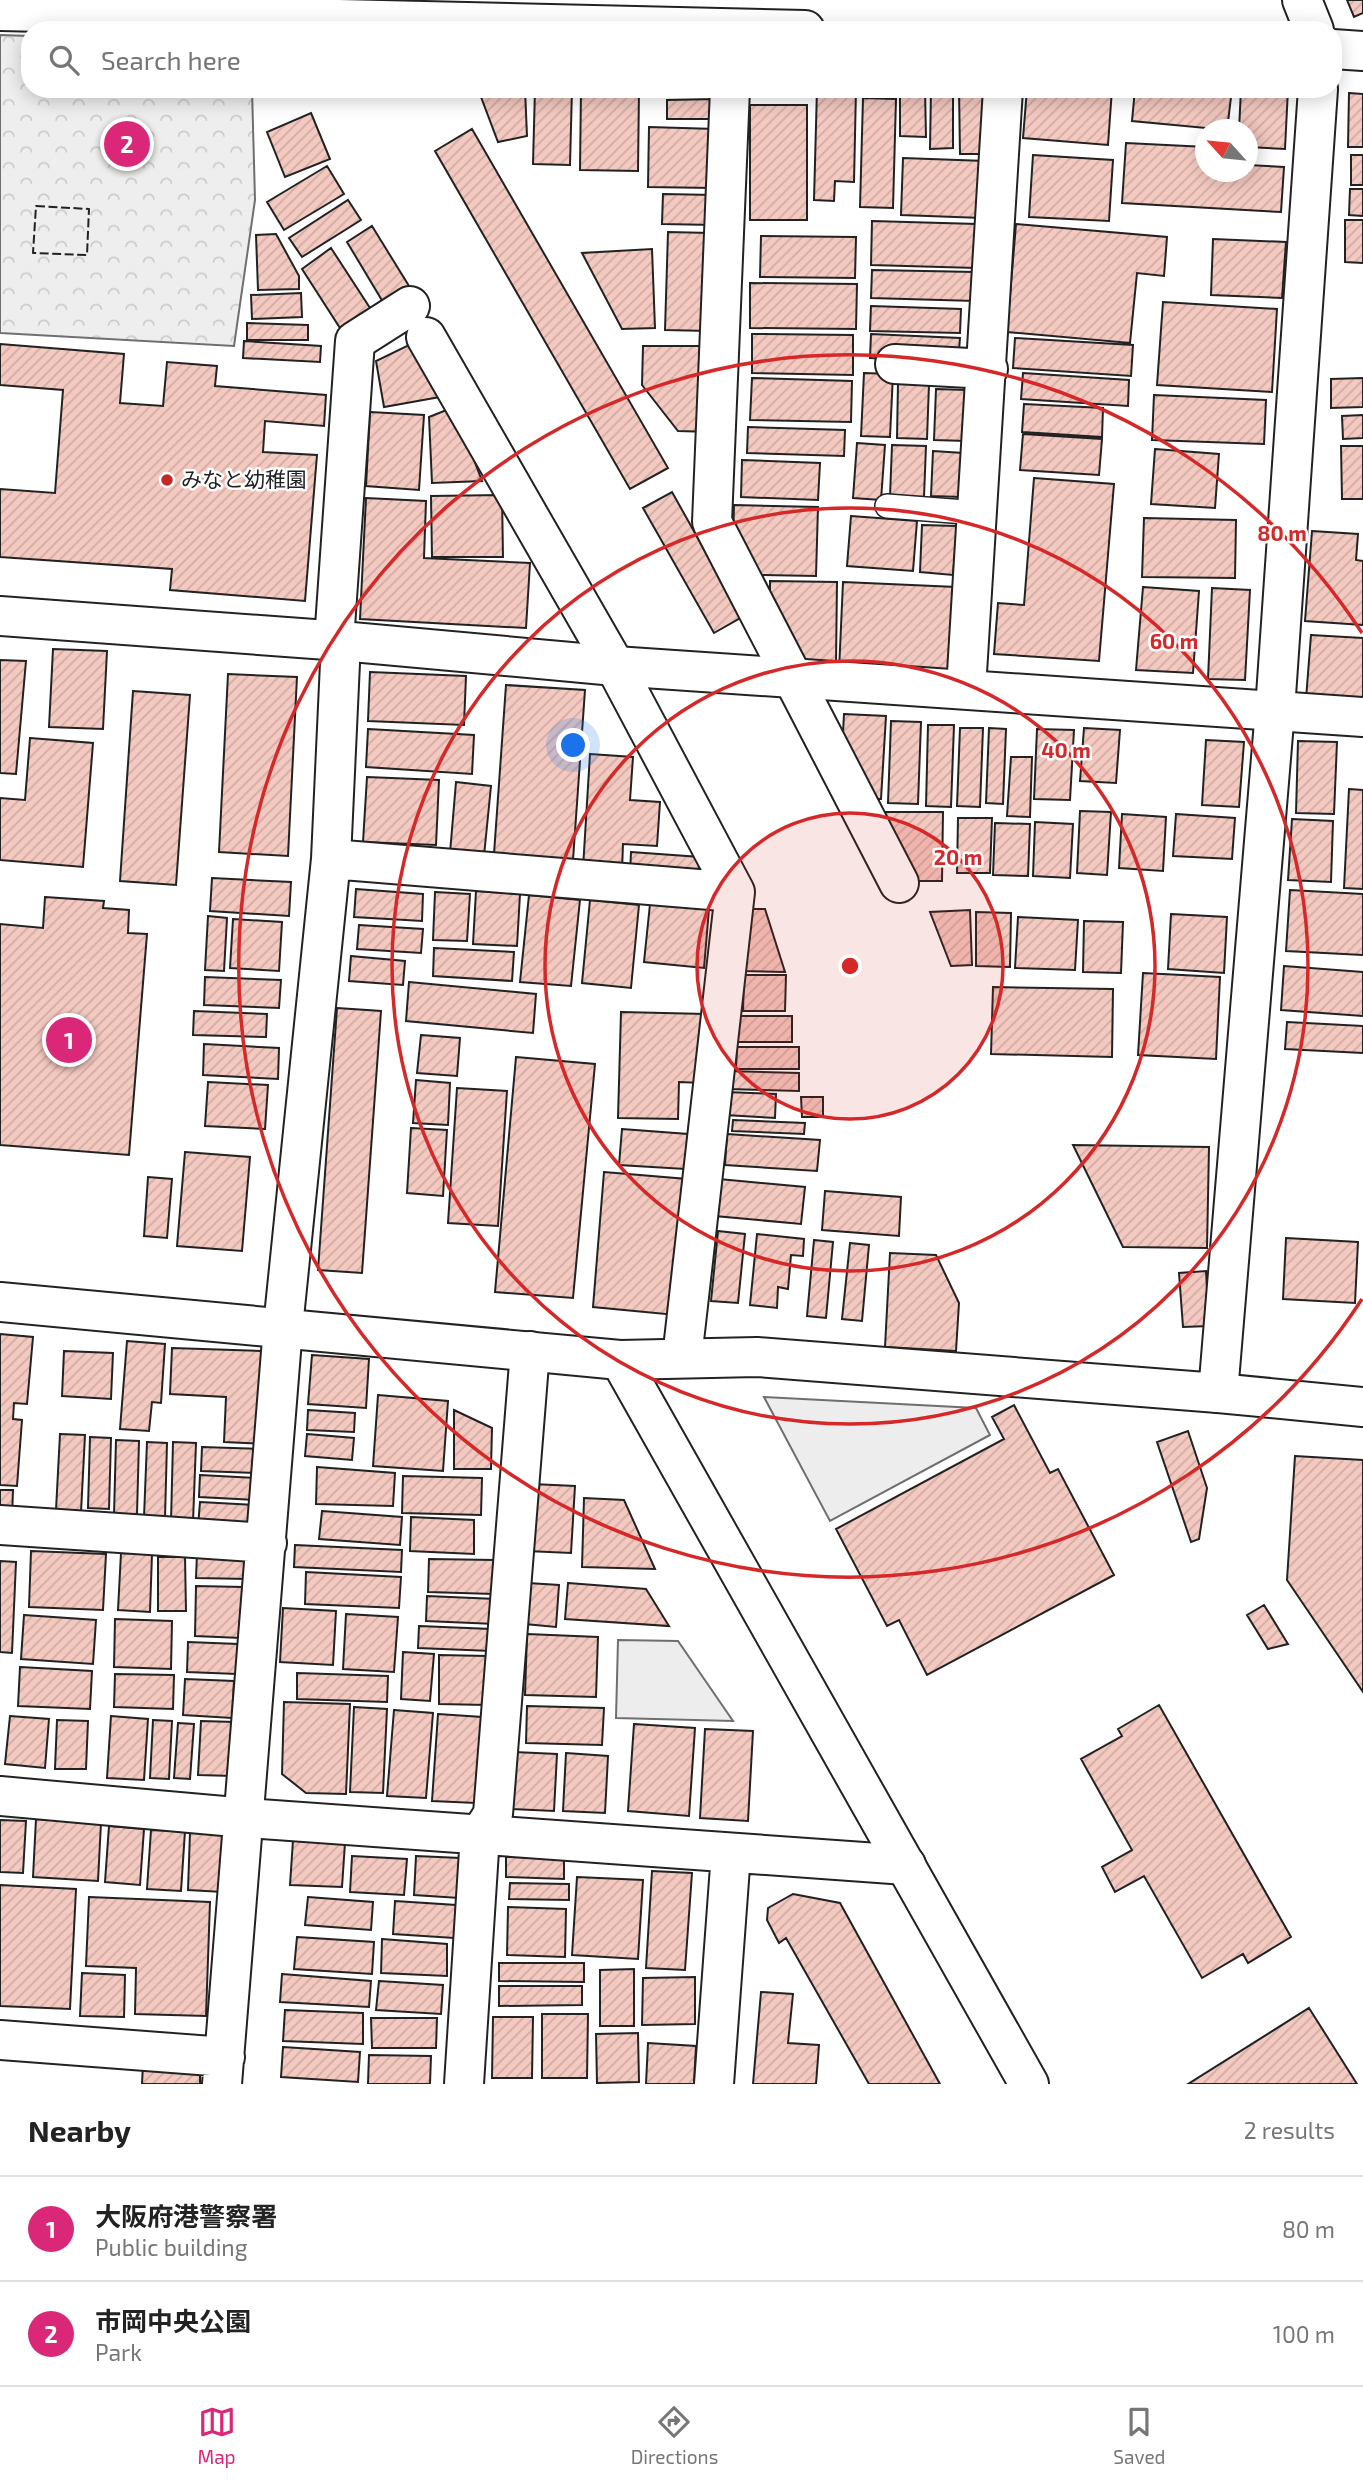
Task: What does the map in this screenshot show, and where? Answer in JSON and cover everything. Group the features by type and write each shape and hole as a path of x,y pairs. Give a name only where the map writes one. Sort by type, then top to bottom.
{"street":[{"path":"1302,0 1310,21"},
{"path":"0,11 464,11 613,21"},
{"path":"1342,50 1363,51"},
{"path":"730,98 712,522 899,883"},
{"path":"966,689 988,369 1003,98"},
{"path":"1218,1393 1275,710 1317,98"},
{"path":"0,2040 223,2070 246,1818 283,1326 331,859 337,641 355,341 418,321 615,666 735,892 682,1358"},
{"path":"895,364 988,369"},
{"path":"0,616 337,641 615,666 1363,717"},
{"path":"331,859 735,892"},
{"path":"0,1302 283,1326 620,1360 757,1357 1363,1407"},
{"path":"464,2084 480,1835 493,1814 530,1351"},
{"path":"620,1360 1029,2084"},
{"path":"0,1525 267,1543"},
{"path":"0,1796 246,1818 906,1865"},
{"path":"714,2084 731,1853"}],"lane":[{"path":"887,506 978,513"}],"green space":[{"path":"0,35 21,36 21,98 252,98 255,200 234,346 0,333"}],"shaded area":[{"path":"764,1397 976,1408 990,1435 830,1521"},
{"path":"618,1640 678,1641 733,1721 616,1718"}],"building":[{"path":"1347,0 1363,0 1363,13 1354,17"},
{"path":"1349,93 1363,94 1363,147 1348,147"},
{"path":"481,98 525,98 527,136 498,142"},
{"path":"535,98 572,98 570,165 533,164"},
{"path":"581,98 639,98 638,171 580,170"},
{"path":"817,98 856,98 854,182 835,181 834,201 814,200"},
{"path":"863,98 896,99 893,208 860,207"},
{"path":"900,98 925,98 926,137 900,136"},
{"path":"931,98 953,98 953,148 930,149"},
{"path":"959,98 988,98 988,154 960,154"},
{"path":"1026,98 1111,98 1108,145 1023,138"},
{"path":"1134,98 1231,98 1228,119 1195,119 1195,127 1132,121"},
{"path":"1241,98 1288,98 1285,149 1258,148 1258,119 1240,119"},
{"path":"717,99 717,119 667,119 667,100"},
{"path":"750,105 807,105 807,220 750,220"},
{"path":"311,113 330,159 285,177 267,132"},
{"path":"649,127 715,129 713,188 648,187"},
{"path":"472,129 668,468 630,489 435,151"},
{"path":"1126,143 1195,146 1195,182 1258,182 1258,166 1284,167 1281,212 1122,203"},
{"path":"1033,155 1113,160 1109,221 1029,217"},
{"path":"1351,155 1363,155 1363,185 1351,185"},
{"path":"903,158 985,161 982,218 901,215"},
{"path":"327,166 344,194 284,230 267,202"},
{"path":"1350,189 1363,189 1363,216 1349,215"},
{"path":"663,194 714,195 714,225 662,224"},
{"path":"348,200 361,220 302,257 289,238"},
{"path":"1345,220 1363,220 1363,263 1345,262"},
{"path":"872,221 977,224 976,268 871,265"},
{"path":"1016,224 1167,237 1164,276 1137,273 1130,343 1007,332"},
{"path":"372,226 409,286 383,302 347,242"},
{"path":"668,232 711,233 709,331 665,330"},
{"path":"276,234 299,276 299,289 258,290 256,235"},
{"path":"761,236 856,237 855,278 760,277"},
{"path":"1213,239 1286,242 1282,298 1211,295"},
{"path":"331,248 370,308 340,328 302,269"},
{"path":"652,249 655,328 622,329 582,253"},
{"path":"872,270 976,272 975,301 871,298"},
{"path":"750,283 857,284 856,329 750,328"},
{"path":"301,293 302,317 252,319 251,295"},
{"path":"1163,302 1277,309 1272,392 1157,385"},
{"path":"871,306 961,309 960,333 870,331"},
{"path":"247,323 308,325 308,340 247,340"},
{"path":"752,334 853,335 853,375 752,373"},
{"path":"871,334 960,338 958,362 870,358"},
{"path":"1015,338 1133,345 1131,376 1013,368"},
{"path":"244,341 321,346 320,362 243,358"},
{"path":"413,343 440,397 384,407 376,361"},
{"name":"みなと幼稚園","path":"0,344 124,354 120,403 163,406 167,362 217,366 215,386 326,395 324,426 265,421 263,452 317,455 305,601 170,590 172,569 0,557 0,489 55,493 63,390 0,385"},
{"path":"643,346 713,346 712,432 678,431 642,385"},
{"path":"864,373 893,374 890,437 861,436"},
{"path":"1023,373 1129,380 1128,406 1021,399"},
{"path":"752,378 852,381 851,422 750,420"},
{"path":"1363,378 1363,407 1331,408 1331,379"},
{"path":"898,383 929,384 927,439 897,438"},
{"path":"936,389 967,390 966,441 934,440"},
{"path":"1154,395 1266,400 1264,444 1152,440"},
{"path":"1024,404 1103,408 1102,437 1022,432"},
{"path":"454,407 482,481 432,483 429,417"},
{"path":"370,412 424,415 419,490 366,486"},
{"path":"1363,415 1363,438 1343,439 1342,416"},
{"path":"748,427 845,430 844,456 747,453"},
{"path":"1023,434 1102,439 1099,475 1020,470"},
{"path":"857,443 885,445 881,500 853,498"},
{"path":"892,445 926,446 924,497 890,496"},
{"path":"1341,446 1363,446 1363,499 1342,499"},
{"path":"1155,449 1219,454 1215,508 1151,504"},
{"path":"933,451 963,453 961,497 931,496"},
{"path":"742,460 820,463 818,500 741,497"},
{"path":"1034,478 1114,484 1099,661 994,654 998,603 1024,605"},
{"path":"672,492 742,617 714,633 643,508"},
{"path":"502,495 503,557 432,557 431,496"},
{"path":"366,498 426,501 424,558 530,563 526,628 360,619"},
{"path":"734,505 818,507 816,576 761,575 733,540"},
{"path":"851,516 917,521 913,571 847,566"},
{"path":"1144,518 1236,520 1235,578 1142,577"},
{"path":"922,525 957,526 953,575 920,572"},
{"path":"1312,531 1358,534 1356,560 1363,561 1363,625 1305,621"},
{"path":"770,581 837,582 836,663 804,662 770,603"},
{"path":"843,582 956,587 951,676 839,671"},
{"path":"1143,587 1199,591 1193,673 1136,670"},
{"path":"1212,588 1250,590 1245,680 1208,679"},
{"path":"1311,635 1363,638 1363,702 1306,699"},
{"path":"53,649 107,651 103,729 49,727"},
{"path":"0,660 26,661 16,774 0,773"},
{"path":"370,672 466,676 464,725 368,721"},
{"path":"228,674 297,677 288,856 219,852"},
{"path":"506,685 585,690 573,860 494,854"},
{"path":"133,691 190,695 176,885 120,881"},
{"path":"844,714 886,716 881,799 867,799 842,751"},
{"path":"891,721 921,722 918,804 888,803"},
{"path":"928,725 954,725 951,807 926,806"},
{"path":"960,728 983,728 980,807 957,806"},
{"path":"989,728 1006,729 1003,804 986,803"},
{"path":"1084,728 1120,730 1116,783 1080,781"},
{"path":"368,729 474,735 472,774 366,767"},
{"path":"1037,729 1074,730 1070,800 1034,799"},
{"path":"30,738 93,743 83,867 0,860 0,798 25,800"},
{"path":"1206,740 1244,742 1239,807 1202,805"},
{"path":"1298,741 1337,742 1334,814 1296,813"},
{"path":"590,754 633,757 630,800 660,802 657,846 623,844 622,871 583,868"},
{"path":"1011,757 1032,757 1030,817 1007,816"},
{"path":"367,777 439,780 436,845 363,842"},
{"path":"456,782 491,786 484,856 450,853"},
{"path":"1349,789 1363,790 1363,889 1344,888"},
{"path":"1080,811 1111,812 1107,875 1077,873"},
{"path":"884,812 943,812 942,881 910,881"},
{"path":"1122,814 1166,817 1163,871 1119,868"},
{"path":"1176,814 1235,818 1232,859 1173,856"},
{"path":"958,818 992,818 990,873 957,873"},
{"path":"1292,819 1333,821 1331,882 1288,880"},
{"path":"1035,822 1073,824 1070,878 1033,876"},
{"path":"995,823 1030,824 1028,876 993,875"},
{"path":"631,852 700,857 698,879 630,874"},
{"path":"212,878 291,882 289,916 210,911"},
{"path":"356,889 423,894 422,921 354,917"},
{"path":"1290,890 1363,894 1363,955 1286,951"},
{"path":"476,891 520,894 517,946 473,944"},
{"path":"435,892 470,894 467,941 433,940"},
{"path":"529,895 580,900 571,986 520,982"},
{"path":"45,897 104,901 103,908 129,910 128,933 147,934 129,1155 0,1145 0,924 43,928"},
{"path":"590,900 639,905 631,988 582,983"},
{"path":"650,904 709,909 704,968 644,962"},
{"path":"743,909 765,909 785,972 742,971"},
{"path":"970,910 972,965 951,966 930,912"},
{"path":"976,912 1011,913 1010,967 976,966"},
{"path":"1171,914 1227,917 1224,973 1168,969"},
{"path":"208,916 227,918 224,971 205,970"},
{"path":"1018,917 1078,920 1075,970 1015,968"},
{"path":"233,919 282,922 279,971 230,968"},
{"path":"1084,921 1123,922 1121,973 1083,972"},
{"path":"359,925 423,929 421,953 357,949"},
{"path":"434,948 514,952 512,981 433,976"},
{"path":"351,956 405,961 403,985 349,981"},
{"path":"1284,966 1363,972 1363,1016 1281,1010"},
{"path":"1143,973 1220,977 1216,1059 1138,1055"},
{"path":"744,975 786,975 785,1011 743,1011"},
{"path":"205,977 281,980 279,1008 204,1005"},
{"path":"409,982 536,994 533,1033 406,1021"},
{"path":"993,987 1113,989 1112,1057 991,1054"},
{"path":"337,1008 381,1011 362,1273 318,1270"},
{"path":"194,1011 267,1014 266,1037 193,1035"},
{"path":"621,1012 706,1014 703,1083 679,1082 678,1119 618,1118"},
{"path":"738,1016 792,1016 792,1042 738,1042"},
{"path":"1287,1022 1363,1026 1363,1053 1285,1049"},
{"path":"421,1035 460,1038 457,1076 417,1073"},
{"path":"204,1044 279,1048 278,1079 203,1075"},
{"path":"737,1047 799,1047 799,1069 736,1069"},
{"path":"516,1057 595,1064 573,1298 495,1292"},
{"path":"727,1071 799,1073 799,1091 727,1089"},
{"path":"416,1080 450,1083 448,1125 413,1123"},
{"path":"208,1082 268,1085 265,1129 205,1126"},
{"path":"457,1088 507,1091 498,1226 448,1223"},
{"path":"726,1092 776,1094 775,1118 725,1115"},
{"path":"801,1097 823,1097 823,1117 802,1117"},
{"path":"733,1120 805,1123 804,1134 732,1131"},
{"path":"411,1128 447,1130 443,1196 407,1193"},
{"path":"622,1129 688,1134 685,1169 619,1165"},
{"path":"727,1134 820,1140 817,1171 725,1165"},
{"path":"1073,1145 1209,1147 1207,1248 1123,1247"},
{"path":"185,1152 250,1157 242,1251 177,1246"},
{"path":"604,1172 687,1179 676,1315 593,1307"},
{"path":"148,1177 172,1179 167,1238 144,1236"},
{"path":"719,1179 805,1187 801,1224 715,1216"},
{"path":"825,1191 901,1197 899,1236 822,1230"},
{"path":"718,1231 745,1234 738,1303 711,1301"},
{"path":"757,1234 804,1239 803,1256 791,1255 788,1289 778,1287 777,1308 750,1305"},
{"path":"1286,1238 1358,1242 1355,1303 1283,1299"},
{"path":"814,1240 833,1242 826,1318 807,1316"},
{"path":"850,1243 869,1245 862,1321 842,1319"},
{"path":"890,1253 936,1255 959,1303 956,1351 885,1347"},
{"path":"1206,1271 1209,1326 1183,1327 1179,1273"},
{"path":"0,1334 33,1337 27,1404 14,1403 13,1419 22,1420 17,1486 0,1485"},
{"path":"127,1341 165,1344 161,1403 152,1402 149,1431 120,1429"},
{"path":"172,1348 262,1351 270,1367 266,1444 224,1442 226,1397 170,1394"},
{"path":"64,1351 113,1353 111,1399 62,1396"},
{"path":"312,1355 369,1359 366,1408 308,1404"},
{"path":"378,1395 448,1401 443,1471 373,1466"},
{"path":"1014,1405 1050,1473 1058,1469 1114,1575 927,1675 899,1620 887,1626 836,1529 1004,1439 992,1417"},
{"path":"308,1410 355,1413 354,1432 307,1430"},
{"path":"454,1410 492,1428 491,1469 454,1469"},
{"path":"1188,1431 1207,1488 1199,1539 1191,1542 1157,1442"},
{"path":"60,1434 85,1435 81,1512 56,1510"},
{"path":"307,1434 354,1438 352,1460 305,1456"},
{"path":"90,1437 111,1438 109,1509 88,1508"},
{"path":"116,1440 139,1441 137,1514 114,1515"},
{"path":"147,1442 167,1443 165,1518 144,1517"},
{"path":"173,1442 196,1443 193,1522 171,1522"},
{"path":"202,1447 260,1449 259,1473 201,1471"},
{"path":"1295,1456 1363,1460 1363,1692 1287,1580"},
{"path":"317,1467 395,1473 393,1506 316,1504"},
{"path":"200,1475 257,1478 256,1500 199,1497"},
{"path":"403,1476 482,1478 481,1515 402,1513"},
{"path":"532,1484 575,1486 571,1553 527,1551"},
{"path":"0,1490 13,1490 12,1516 0,1516"},
{"path":"584,1498 624,1500 655,1569 582,1567"},
{"path":"200,1502 255,1505 254,1530 198,1527"},
{"path":"322,1511 402,1517 400,1545 319,1539"},
{"path":"411,1517 474,1520 474,1554 410,1551"},
{"path":"295,1545 402,1550 401,1572 294,1567"},
{"path":"31,1551 106,1554 103,1610 29,1607"},
{"path":"121,1553 152,1554 150,1612 118,1610"},
{"path":"197,1554 249,1555 248,1579 196,1578"},
{"path":"158,1557 185,1557 186,1611 158,1611"},
{"path":"429,1559 495,1560 494,1594 428,1592"},
{"path":"0,1561 16,1562 12,1653 0,1652"},
{"path":"306,1572 401,1577 399,1608 305,1604"},
{"path":"528,1583 559,1585 556,1627 525,1624"},
{"path":"568,1583 646,1589 669,1626 565,1619"},
{"path":"196,1586 243,1587 241,1638 195,1636"},
{"path":"427,1596 496,1599 495,1624 426,1621"},
{"path":"1264,1605 1288,1644 1268,1649 1247,1615"},
{"path":"283,1608 336,1611 333,1665 280,1662"},
{"path":"346,1614 398,1617 394,1672 343,1669"},
{"path":"24,1615 96,1620 93,1664 21,1659"},
{"path":"115,1619 172,1621 171,1669 114,1667"},
{"path":"419,1626 491,1629 491,1651 418,1648"},
{"path":"527,1634 598,1637 596,1697 525,1695"},
{"path":"188,1642 238,1644 237,1674 187,1672"},
{"path":"403,1652 434,1654 430,1701 401,1699"},
{"path":"439,1655 487,1656 486,1705 439,1704"},
{"path":"20,1667 92,1671 90,1709 18,1706"},
{"path":"297,1673 388,1676 387,1702 297,1699"},
{"path":"115,1674 174,1675 173,1709 114,1707"},
{"path":"185,1679 234,1681 232,1718 183,1715"},
{"path":"284,1702 350,1704 346,1794 306,1793 282,1774"},
{"path":"1159,1705 1291,1937 1248,1963 1243,1954 1202,1978 1144,1876 1115,1892 1102,1867 1132,1850 1081,1759 1122,1736 1118,1729"},
{"path":"527,1706 604,1708 602,1745 526,1743"},
{"path":"354,1707 387,1709 383,1793 350,1792"},
{"path":"394,1710 433,1713 426,1798 387,1796"},
{"path":"438,1714 482,1717 476,1803 432,1801"},
{"path":"10,1716 49,1719 45,1768 5,1764"},
{"path":"111,1716 148,1719 144,1780 107,1778"},
{"path":"57,1720 88,1721 86,1769 55,1769"},
{"path":"153,1720 172,1721 169,1779 150,1778"},
{"path":"201,1721 235,1722 233,1776 198,1775"},
{"path":"178,1723 194,1724 190,1779 174,1778"},
{"path":"634,1724 695,1728 689,1816 628,1811"},
{"path":"705,1729 753,1731 748,1821 700,1818"},
{"path":"514,1752 557,1754 554,1811 512,1809"},
{"path":"566,1753 608,1756 605,1813 563,1811"},
{"path":"36,1819 101,1823 98,1881 33,1877"},
{"path":"0,1820 26,1821 23,1873 0,1872"},
{"path":"109,1826 144,1829 140,1885 105,1882"},
{"path":"151,1830 185,1831 181,1891 147,1889"},
{"path":"190,1832 224,1833 223,1892 188,1890"},
{"path":"293,1840 345,1843 342,1887 290,1885"},
{"path":"352,1856 407,1859 404,1895 350,1892"},
{"path":"416,1856 460,1858 459,1898 414,1895"},
{"path":"506,1857 564,1858 564,1879 506,1877"},
{"path":"652,1871 692,1873 685,1970 646,1968"},
{"path":"577,1877 643,1880 638,1959 572,1955"},
{"path":"510,1883 569,1884 569,1900 509,1899"},
{"path":"0,1885 76,1889 70,2009 0,2006"},
{"path":"793,1894 840,1903 940,2084 869,2084 786,1938 779,1943 767,1920 768,1908"},
{"path":"89,1897 210,1902 206,2016 135,2014 136,1968 86,1966"},
{"path":"308,1897 373,1902 371,1930 305,1925"},
{"path":"395,1901 456,1905 454,1938 393,1934"},
{"path":"508,1907 566,1909 565,1957 507,1955"},
{"path":"297,1937 374,1942 372,1974 294,1969"},
{"path":"382,1939 447,1944 447,1976 381,1973"},
{"path":"499,1963 584,1963 584,1982 499,1981"},
{"path":"634,1969 634,2026 600,2026 600,1970"},
{"path":"82,1973 125,1975 124,2017 80,2016"},
{"path":"282,1974 371,1981 369,2007 280,2002"},
{"path":"695,1977 695,2024 642,2025 643,1978"},
{"path":"379,1981 443,1985 441,2014 376,2010"},
{"path":"499,1986 582,1986 582,2005 499,2006"},
{"path":"761,1992 793,1994 788,2043 819,2045 816,2084 753,2084"},
{"path":"1309,2008 1357,2084 1188,2084"},
{"path":"285,2010 363,2013 363,2044 283,2041"},
{"path":"542,2014 588,2014 587,2078 542,2078"},
{"path":"493,2017 533,2017 532,2078 492,2078"},
{"path":"371,2018 437,2018 436,2048 372,2048"},
{"path":"638,2033 639,2082 597,2083 596,2034"},
{"path":"648,2043 696,2046 694,2084 646,2084"},
{"path":"283,2047 360,2052 358,2082 281,2077"},
{"path":"369,2055 431,2056 430,2084 368,2084"},
{"path":"143,2064 200,2066 200,2084 142,2084"}],"fence":[{"path":"36,206 89,209 87,255 33,253 36,206"}],"place":[{"name":"市岡中央公園","path":"127,144"},
{"name":"みなと幼稚園","path":"167,480"},
{"name":"大阪府港警察署","path":"69,1040"}]}
